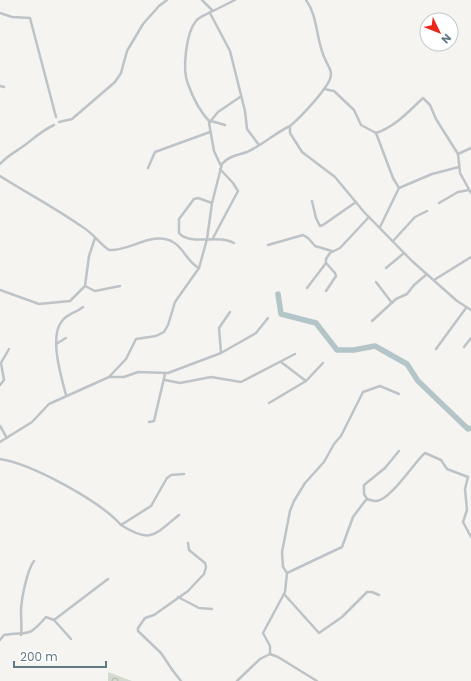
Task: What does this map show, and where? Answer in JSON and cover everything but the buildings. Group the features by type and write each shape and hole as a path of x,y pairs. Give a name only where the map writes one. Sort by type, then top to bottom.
{"street":[{"path":"59,122 72,119 115,82 122,70 127,52 143,24 159,6 167,0"},
{"path":"202,0 211,12 230,51 238,80 240,97 245,111 247,129 259,144"},
{"path":"225,126 210,121 198,106 188,84 186,67 187,43 192,29 198,19 235,0"},
{"path":"109,377 126,359 136,340 161,334 166,328 175,302 199,268 207,239 212,203 220,168 226,160 246,152 290,126 302,116 330,81 331,69 324,58 306,0"},
{"path":"0,13 12,17 30,18 56,117"},
{"path":"0,86 4,87"},
{"path":"324,89 334,91 354,110 361,125 376,133 393,178 399,188"},
{"path":"213,238 238,192 233,183 220,168 215,155 210,132 210,121 218,112 240,97"},
{"path":"376,133 384,130 405,116 423,98 430,105 436,120 443,128 458,154 459,167 471,193"},
{"path":"0,164 44,129 54,126"},
{"path":"290,126 290,133 302,152 335,177 369,217 404,253 466,308 471,310"},
{"path":"148,168 155,152 210,132"},
{"path":"458,154 471,148"},
{"path":"380,227 399,188 432,174 459,167"},
{"path":"0,176 22,190 45,201 64,216 81,225 111,250 159,238 176,244 190,263 199,268"},
{"path":"439,203 458,192 469,190"},
{"path":"212,203 198,198 194,199 179,219 179,233 193,239 213,238 225,239 234,242"},
{"path":"312,201 316,218 320,226 356,202"},
{"path":"393,241 416,217 427,211"},
{"path":"307,288 326,263 326,259 332,251 343,245 369,217"},
{"path":"268,245 303,235 308,238 314,246 332,251"},
{"path":"0,290 41,304 70,301 85,286 89,256 95,238"},
{"path":"386,268 404,253"},
{"path":"434,280 471,257"},
{"path":"326,263 335,272 336,276 326,291"},
{"path":"372,321 392,303 408,294 414,285 428,274"},
{"path":"376,282 392,303"},
{"path":"85,286 97,291 120,286"},
{"path":"66,395 56,344 58,329 61,321 83,307"},
{"path":"436,349 466,308"},
{"path":"222,353 219,328 230,312"},
{"path":"0,442 32,422 49,404 66,395 109,377 124,377 138,372 165,374 222,353 256,333 268,318"},
{"path":"56,344 66,338"},
{"path":"464,347 471,338"},
{"path":"0,385 4,380 1,362 9,349"},
{"path":"164,380 180,383 211,377 241,382 295,354"},
{"path":"281,362 306,381"},
{"path":"269,403 306,381 323,363"},
{"path":"149,422 154,421 165,374"},
{"path":"270,654 270,646 263,633 284,594 287,573 283,567 282,552 290,511 299,491 324,462 334,444 349,423 358,400 364,392 380,386 398,394"},
{"path":"0,426 7,438"},
{"path":"399,451 385,468 364,485 364,494 367,499 375,502 382,499 408,475 424,453 427,453 441,460 447,469 468,478 465,489 466,510 463,522 471,537"},
{"path":"0,459 24,467 74,489 106,510 121,525 133,533 149,536 157,533 179,515"},
{"path":"121,525 151,506 167,478 171,475 184,474"},
{"path":"287,573 342,547 353,517 367,499"},
{"path":"181,681 161,653 138,631 138,628 146,618 154,615 197,582 206,570 205,563 189,550 188,543"},
{"path":"21,635 23,624 21,612 26,589 26,577 34,561"},
{"path":"54,620 108,579"},
{"path":"284,594 319,634 342,617 366,592 372,592 379,595"},
{"path":"178,597 199,608 212,609"},
{"path":"0,640 4,635 21,635 38,628 46,617 54,620 71,640"},
{"path":"237,681 260,659 270,654 278,657 317,681"}],"green space":[{"path":"108,672 132,681 108,681"}],"waterway":[{"path":"278,294 281,314 316,323 337,350 354,350 375,346 407,364 418,381 468,429 471,428"}]}
